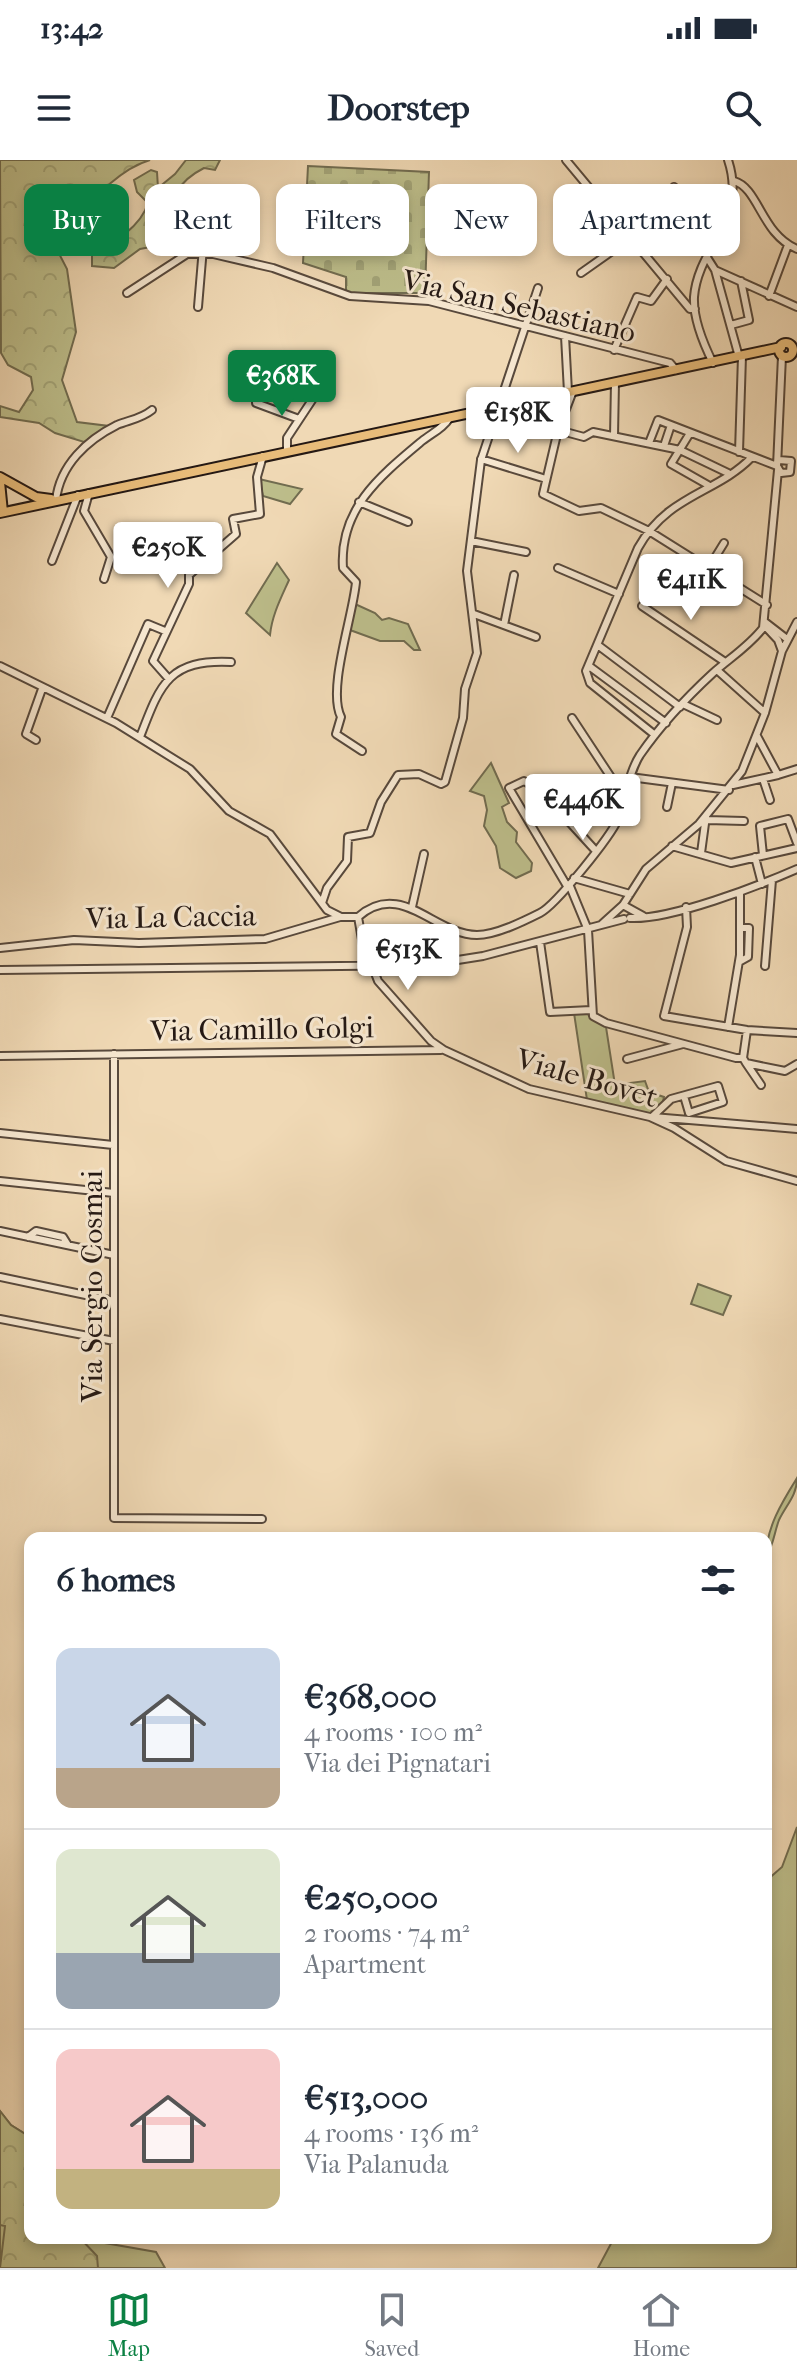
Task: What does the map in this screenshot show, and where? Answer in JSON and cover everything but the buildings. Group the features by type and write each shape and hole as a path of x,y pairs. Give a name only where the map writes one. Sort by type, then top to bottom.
{"main road":[{"path":"3,508 56,500 766,350 788,350"},
{"path":"0,479 18,489 56,500"},
{"path":"0,479 3,508"},
{"path":"3,508 19,500 18,489"},
{"path":"3,508 18,489"}],"street":[{"path":"566,160 587,184"},
{"path":"728,160 733,184"},
{"path":"734,181 742,183 773,234 797,249"},
{"path":"769,296 788,245"},
{"name":"Via San Sebastiano","path":"127,293 183,256"},
{"path":"198,307 201,256"},
{"name":"Via San Sebastiano","path":"216,256 273,268 350,296 410,298 526,326 670,363 676,370"},
{"path":"581,273 605,256"},
{"path":"648,256 690,309 695,309"},
{"path":"709,256 696,284 695,309 702,342 713,363"},
{"path":"708,259 715,270 741,356 739,452"},
{"path":"715,270 794,306 797,296"},
{"path":"614,350 637,297 651,301 667,279"},
{"path":"731,325 749,320 741,281"},
{"path":"322,903 327,888 347,861 348,837 370,833 381,802 398,775 413,773 441,784 445,782 463,718 465,689 477,653 467,571 481,459 538,288"},
{"path":"565,336 570,391 543,491 549,498 579,511 601,508 649,531 767,609"},
{"path":"424,854 412,907 469,934 486,934 540,913 555,901 617,822 630,777 655,735 725,662 767,625 776,480 783,466 779,449 782,374 788,350"},
{"path":"614,436 615,382"},
{"path":"256,393 256,403 299,419"},
{"path":"287,451 287,438 316,394"},
{"path":"56,500 59,479 82,449 114,427 152,410"},
{"path":"362,751 336,734 341,717 337,709 338,683 356,582 343,568 342,546 359,502 450,417"},
{"path":"649,443 658,420 783,466 797,477"},
{"path":"664,446 671,425"},
{"path":"558,430 584,437 593,432 678,449 728,473"},
{"path":"690,433 671,464 708,485"},
{"path":"168,678 153,665 165,631 189,584 189,575 236,534 233,519 237,515 260,514 257,477 263,456"},
{"path":"655,735 585,674 638,548 649,531 678,503 752,457"},
{"path":"481,459 546,479"},
{"path":"89,493 84,511 111,557 104,579"},
{"path":"52,561 78,495"},
{"path":"359,502 408,522"},
{"path":"471,541 526,552"},
{"path":"708,569 724,543"},
{"path":"558,568 619,594"},
{"path":"504,625 514,575"},
{"path":"642,606 725,662"},
{"path":"474,614 536,637"},
{"path":"107,718 148,624 165,631"},
{"path":"767,625 780,630 795,625"},
{"path":"767,625 784,640"},
{"path":"600,926 621,908 646,869 706,818 731,787 757,736 784,640 795,625"},
{"path":"780,630 784,640"},
{"path":"599,646 681,706 717,720"},
{"path":"140,737 157,693 168,678 190,664 231,662"},
{"path":"0,666 107,718 190,769 239,818 270,834 322,903 341,917"},
{"path":"589,666 666,723"},
{"path":"717,670 765,713"},
{"path":"36,740 26,734 42,689"},
{"path":"572,718 624,797"},
{"path":"757,736 778,775"},
{"path":"630,777 731,787 797,769"},
{"path":"763,779 770,800"},
{"path":"595,850 541,791 524,781 509,788 570,883 588,930 593,1016 606,1023 785,1071 797,1064"},
{"path":"667,807 672,783"},
{"path":"706,818 744,821"},
{"path":"701,853 706,818"},
{"path":"672,846 731,863 759,856 797,845 788,819 760,826 759,856 762,884"},
{"path":"0,970 370,968 456,961 627,918 646,917 686,907 740,892 797,869"},
{"path":"765,966 772,880"},
{"path":"570,883 632,891"},
{"path":"627,918 632,908 632,891"},
{"path":"728,1027 739,962 740,892"},
{"name":"Via La Caccia","path":"0,948 74,940 139,943 265,939 341,917 358,917 391,905 412,907"},
{"path":"686,907 687,927 664,1016 747,1030 797,1033"},
{"path":"621,908 632,908 646,917"},
{"path":"621,908 627,918"},
{"path":"358,917 370,968 378,981 444,1050"},
{"path":"540,942 550,1012 591,1010"},
{"path":"411,1049 422,1038 420,1027"},
{"path":"747,1030 744,1061 761,1085"},
{"path":"627,1059 683,1044"},
{"name":"Via Camillo Golgi","path":"0,1056 444,1050"},
{"name":"Viale Bovet","path":"444,1050 529,1089 650,1117 674,1128 726,1161 797,1181"},
{"name":"Via Sergio Cosmai","path":"114,1054 114,1518 262,1519"},
{"path":"650,1117 666,1102 684,1096 718,1086 723,1102 689,1113 684,1096"},
{"path":"666,1102 665,1112 669,1118"},
{"path":"650,1117 797,1129"},
{"path":"674,1128 674,1123 685,1119"},
{"path":"0,1133 113,1145"},
{"path":"0,1181 114,1193"},
{"path":"0,1231 114,1255"},
{"path":"0,1277 114,1301"},
{"path":"0,1319 114,1341"}],"green space":[{"path":"0,160 150,160 110,184 24,184 24,256 60,256 67,269 76,332 62,380 77,422 109,426 84,442 55,433 39,423 0,417 0,406 19,412 33,390 31,377 8,365 1,353"},
{"path":"186,160 220,160 215,170 204,168 183,184 163,184"},
{"path":"308,166 429,172 429,184 425,184 425,293 346,293 346,277 303,263 303,256 409,256 409,184 307,184"},
{"path":"151,170 157,172 158,184 145,184 145,200 137,192 134,180"},
{"path":"145,211 145,248 114,268 92,266 92,256 129,256 129,230"},
{"path":"259,479 302,489 290,504 263,496"},
{"path":"277,563 289,580 270,635 246,613"},
{"path":"355,604 375,613 382,620 389,618 408,624 420,650 414,650 404,641 380,641 350,630"},
{"path":"491,763 509,803 502,807 507,822 517,832 516,842 532,863 531,871 516,878 500,868 496,846 484,826 487,810 484,796 470,791"},
{"path":"574,1013 586,1013 606,1027 615,1085 645,1081 649,1092 664,1097 662,1105 652,1114 587,1100"},
{"path":"698,1284 731,1296 723,1315 691,1304"},
{"path":"797,1478 772,1543 770,1532"},
{"path":"797,1827 797,2268 598,2268 611,2244 772,2244 772,1876 782,1867"},
{"path":"0,2111 11,2125 24,2133 24,2244 111,2244 156,2252 165,2268 0,2268"},
{"path":"0,2111 11,2125 24,2133 24,2244 86,2244 97,2256 98,2268 0,2268 5,2226 0,2225"}]}
